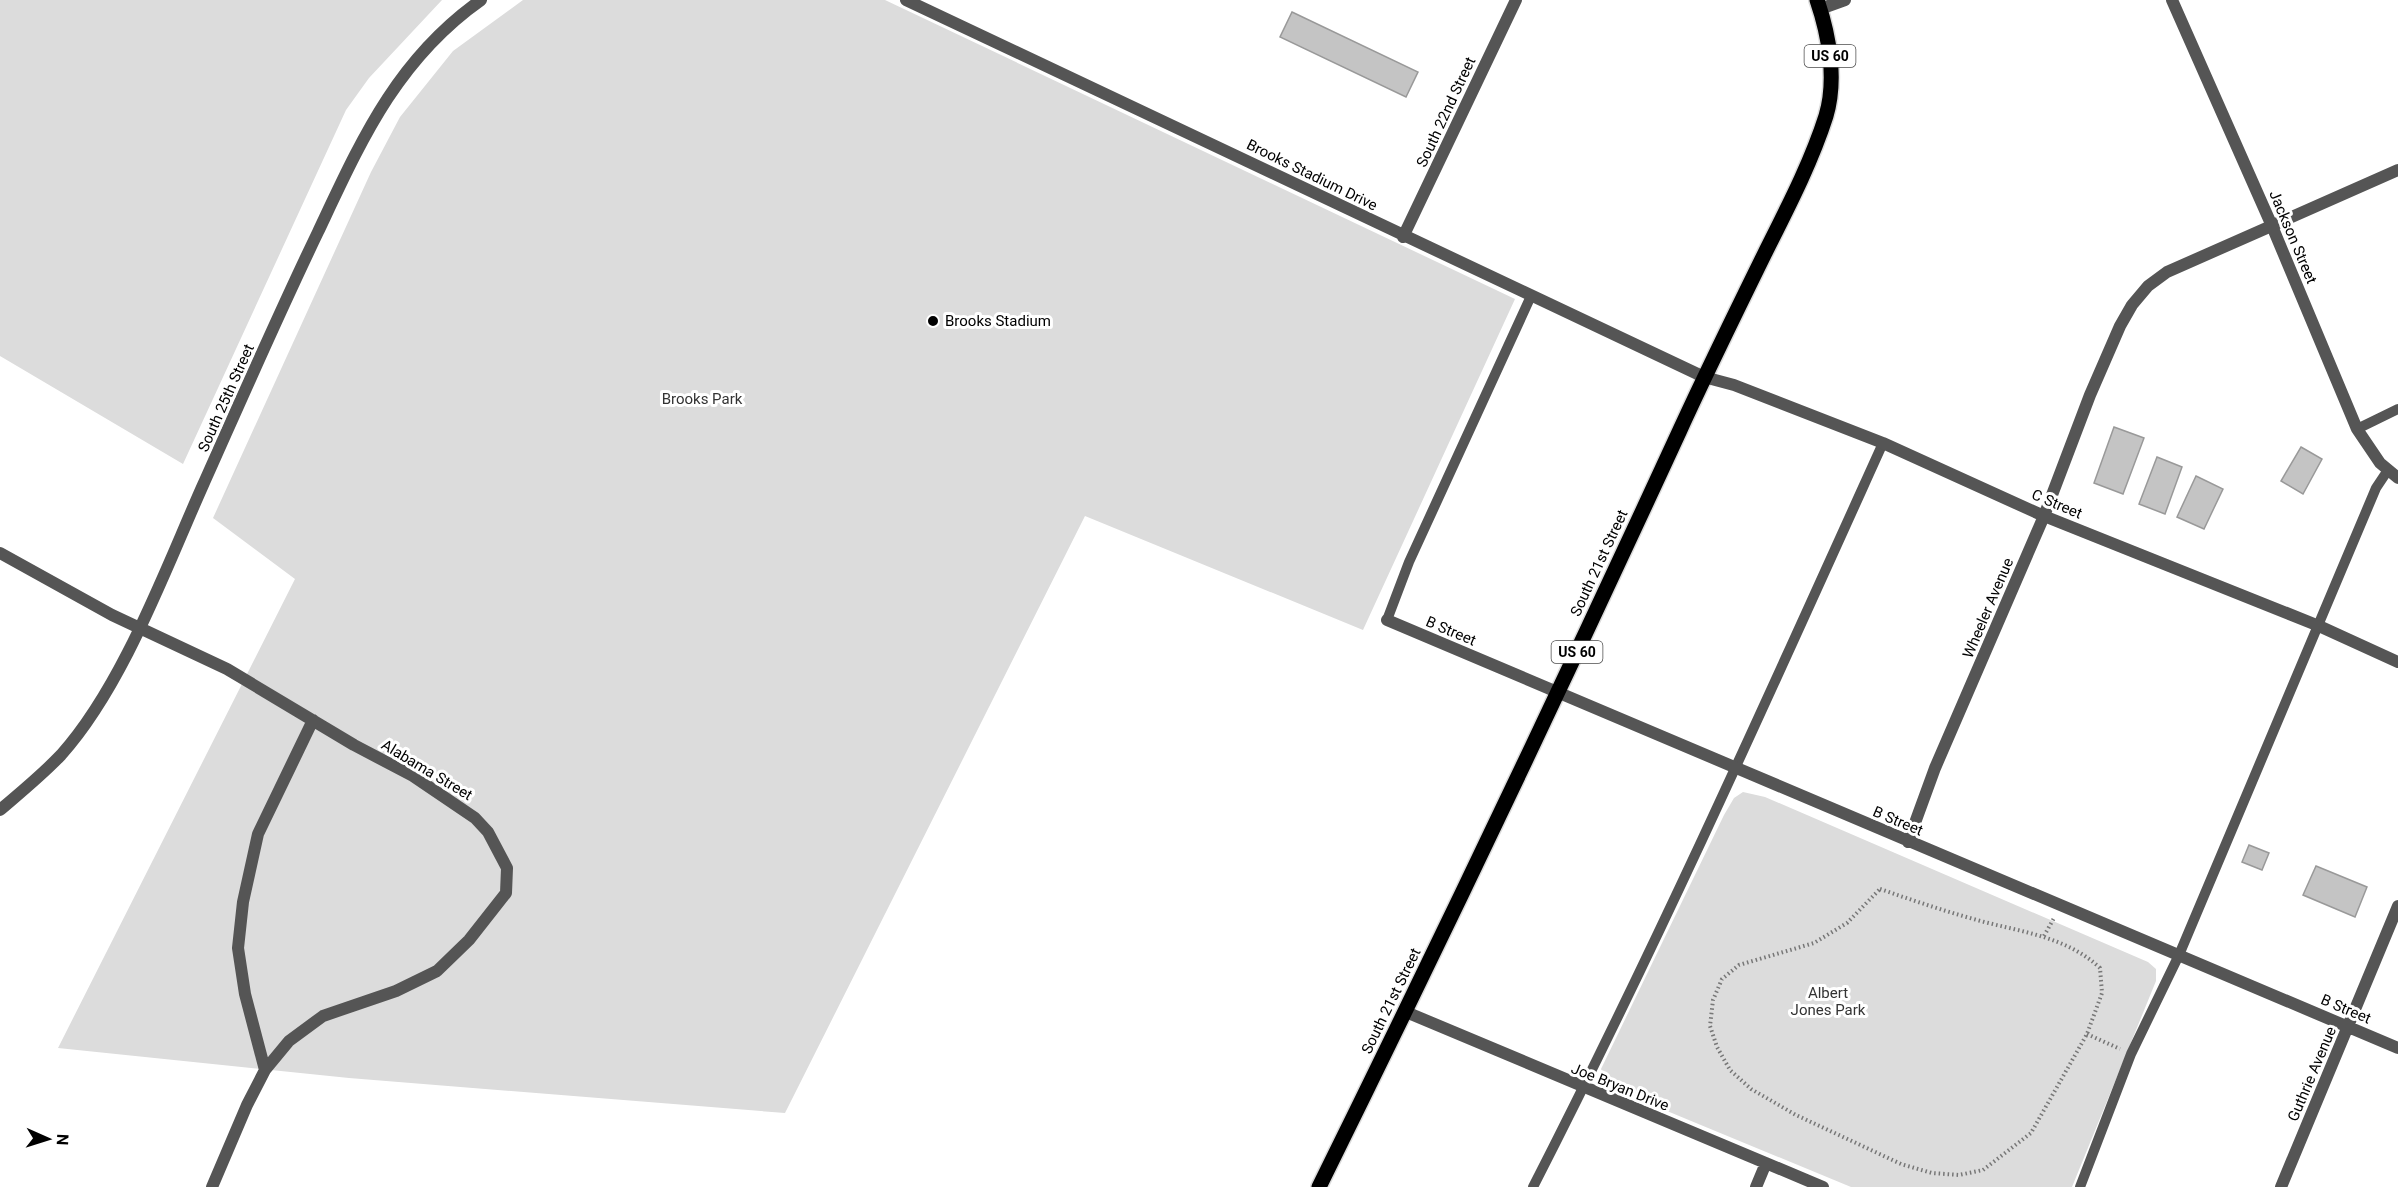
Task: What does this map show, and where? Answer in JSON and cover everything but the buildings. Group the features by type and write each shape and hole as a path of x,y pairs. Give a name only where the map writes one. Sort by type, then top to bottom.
{"main road":[{"name":"South 21st Street","path":"1319,1187 1406,1012 1559,692 1704,377 1797,189 1827,113 1832,68 1818,5"}],"street":[{"name":"South 25th Street","path":"0,810 38,778 81,730 110,684 139,627 299,268 367,128 407,68 459,16 481,0"},
{"name":"Brooks Stadium Drive","path":"906,0 1340,204 1403,237 1704,377"},
{"name":"South 22nd Street","path":"1403,237 1516,0"},
{"path":"1818,5 1845,0"},
{"name":"Jackson Street","path":"2172,0 2272,226 2357,429 2388,470 2398,478"},
{"name":"Wheeler Avenue","path":"1908,842 1935,768 2044,516 2094,386 2120,326 2132,305 2148,286 2167,272 2188,261 2398,170"},
{"name":"C Street","path":"1704,377 1734,385 1883,443 2044,516 2319,626 2398,662"},
{"name":"Alabama Street","path":"0,553 139,627 226,669 413,777 475,818 488,832 507,868 506,893 469,940 437,971 396,991 355,1003 323,1016 290,1041 265,1070 212,1187"},
{"name":"B Street","path":"1387,620 2398,1048"},
{"path":"265,1070 245,994 238,948 243,902 258,834 312,720"},
{"name":"Guthrie Avenue","path":"2281,1187 2398,906"},
{"name":"Joe Bryan Drive","path":"1406,1012 1823,1187"},
{"path":"1756,1187 1766,1163"}],"lane":[{"path":"1387,620 1410,562 1531,296"},
{"path":"2357,429 2398,409"},
{"path":"1533,1187 1584,1088 1736,768 1883,443"},
{"path":"2080,1187 2131,1054 2179,955 2376,488 2388,470"}],"path":[{"path":"1880,889 1978,920 2044,936 2085,954 2100,968 2102,993 2086,1034 2031,1134 1983,1170 1959,1175 1932,1173 1901,1164 1773,1103 1730,1070 1717,1047 1710,1026 1713,1000 1722,979 1739,965 1814,943 1847,923 1880,889"},
{"path":"2044,936 2061,906"},
{"path":"2086,1034 2131,1054"}],"green space":[{"path":"0,0 442,0 369,78 346,110 183,464 0,356"},
{"name":"Brooks Park","path":"523,0 885,0 1515,299 1363,630 1085,516 785,1113 349,1078 58,1048 295,579 213,518 371,172 400,117 453,51"},
{"name":"Albert Jones Park","path":"1743,792 1765,797 2148,962 2156,969 2156,981 2072,1187 1851,1187 1609,1087 1601,1069 1724,815 1734,798"}],"place":[{"name":"Brooks Stadium","path":"933,321"}]}
